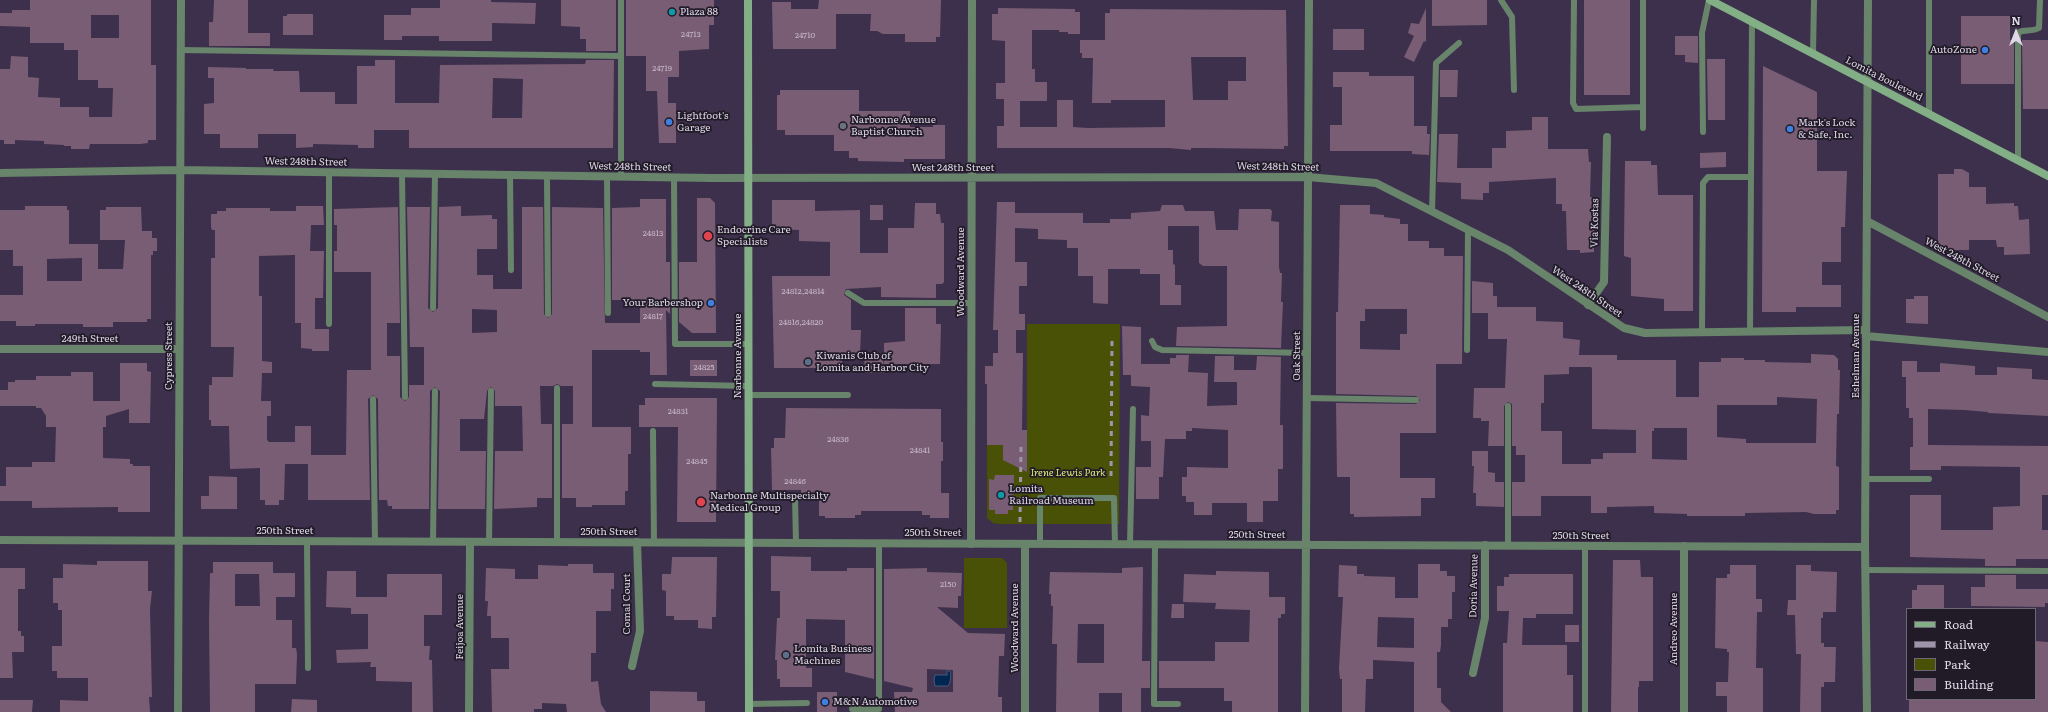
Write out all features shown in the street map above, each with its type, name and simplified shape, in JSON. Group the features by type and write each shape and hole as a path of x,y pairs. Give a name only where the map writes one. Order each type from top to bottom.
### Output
{"main road":[{"name":"Narbonne Avenue","path":"748,0 747,178 749,708"},
{"name":"Lomita Boulevard","path":"1710,0 2048,176"}],"street":[{"name":"Cypress Street","path":"178,712 181,0"},
{"name":"Woodward Avenue","path":"971,544 972,0"},
{"name":"Oak Street","path":"1306,712 1309,0"},
{"name":"Eshelman Avenue","path":"1866,712 1865,479 1868,0"},
{"name":"Via Kostas","path":"1588,305 1604,282 1607,137"},
{"name":"West 248th Street","path":"0,173 180,170 674,178 1308,177 1376,183 1508,250 1624,328 1645,333 1866,333 2048,352"},
{"name":"West 248th Street","path":"1867,221 2048,316"},
{"name":"249th Street","path":"0,348 179,350"},
{"name":"250th Street","path":"0,540 1865,547"},
{"name":"Feijoa Avenue","path":"469,712 470,542"},
{"name":"Comal Court","path":"632,666 640,630 637,542"},
{"name":"Woodward Avenue","path":"1025,544 1025,712"},
{"name":"Doria Avenue","path":"1473,673 1485,618 1485,546"},
{"name":"Andreo Avenue","path":"1684,546 1684,712"}],"lane":[{"path":"621,0 621,177"},
{"path":"1501,0 1512,17 1514,90"},
{"path":"1574,0 1572,103 1576,109 1643,107"},
{"path":"1643,0 1643,128"},
{"path":"1703,132 1702,33 1710,0"},
{"path":"1813,53 1814,0"},
{"path":"1929,0 1930,114"},
{"path":"2018,160 2018,35 2022,30 2035,30 2039,28 2040,0"},
{"path":"1750,332 1752,21"},
{"path":"1432,212 1436,63 1459,43"},
{"path":"180,50 620,56"},
{"path":"329,172 329,324"},
{"path":"402,174 405,396"},
{"path":"433,308 435,174"},
{"path":"510,175 511,270"},
{"path":"547,176 548,314"},
{"path":"607,177 608,313"},
{"path":"1702,332 1703,183 1708,177 1751,177"},
{"path":"674,178 675,344 748,344"},
{"path":"1467,350 1468,230"},
{"path":"848,292 864,303 971,304"},
{"path":"1152,341 1155,347 1162,350 1307,353"},
{"path":"655,384 748,386"},
{"path":"557,388 557,542"},
{"path":"433,542 435,390"},
{"path":"489,542 491,391"},
{"path":"748,395 848,395"},
{"path":"1307,398 1416,400"},
{"path":"373,399 375,542"},
{"path":"1508,406 1508,546"},
{"path":"1130,544 1133,409"},
{"path":"653,431 654,542"},
{"path":"1865,479 1929,479"},
{"path":"795,497 796,543"},
{"path":"1040,544 1040,498 1114,498 1115,544"},
{"path":"307,541 308,668"},
{"path":"852,709 879,709 879,543"},
{"path":"1155,544 1154,704 1178,704"},
{"path":"1585,546 1585,712"},
{"path":"1865,570 2048,571"},
{"path":"749,708 807,703"}],"green space":[{"name":"Irene Lewis Park","path":"1027,324 1120,324 1119,524 998,524 993,523 987,518 987,445 1027,445"},
{"path":"964,558 1002,558 1007,563 1007,628 964,628"}],"water":[{"path":"947,671 950,671 951,674 948,686 935,686 935,675 947,675"}],"building":[{"path":"30,0 151,0 151,65 156,65 156,140 148,140 148,143 140,144 90,144 89,149 71,149 71,146 44,144 44,141 15,140 15,144 4,144 4,140 0,140 0,69 10,69 11,56 28,57 28,77 39,78 38,97 60,98 60,107 89,107 89,117 112,117 113,88 98,88 98,80 78,80 78,50 64,50 64,43 30,43 30,27 0,26 0,13 12,13 12,10 30,10","holes":["91,15 119,15 119,38 91,38"]},
{"path":"214,0 248,0 248,33 270,33 270,46 209,46 209,22 213,22"},
{"path":"440,0 491,0 491,2 536,3 535,24 492,23 492,41 439,41 439,36 402,36 402,40 384,40 384,15 411,15 411,8 440,8"},
{"path":"561,0 616,0 616,51 586,51 586,39 580,39 580,27 561,26"},
{"path":"626,0 714,0 714,25 709,25 709,49 679,51 679,77 668,77 668,103 676,103 676,143 659,143 657,91 646,91 646,56 626,56"},
{"path":"819,0 941,0 940,37 936,37 936,42 905,42 905,34 883,34 877,31 870,31 871,14 836,14 836,49 773,49 772,2 791,2 791,9 818,9"},
{"path":"1432,0 1487,0 1487,25 1432,26"},
{"path":"1584,0 1630,0 1630,95 1584,95"},
{"path":"998,8 1075,9 1075,12 1080,12 1080,34 1068,34 1068,32 1059,32 1059,30 1032,30 1032,69 1035,69 1035,82 1047,82 1047,101 1020,101 1020,127 1057,127 1057,100 1073,100 1073,127 1165,127 1165,100 1111,100 1111,103 1092,103 1093,58 1082,58 1082,53 1080,53 1080,40 1105,40 1105,13 1110,13 1110,9 1286,10 1288,146 1284,146 1284,149 1191,148 1191,150 1169,148 997,148 997,126 1004,126 1004,99 996,99 996,83 1005,83 1005,41 992,40 992,14 998,14","holes":["1191,57 1246,57 1246,81 1228,81 1228,100 1193,100"]},
{"path":"1426,8 1426,42 1424,41 1414,62 1404,57 1414,36 1408,33 1411,23 1419,24"},
{"path":"287,14 313,14 313,35 283,35 283,16 287,16"},
{"name":"AutoZone","path":"1961,16 2010,16 2010,40 2014,40 2014,84 1961,84"},
{"path":"1333,29 1364,29 1364,50 1333,50"},
{"path":"1675,36 1698,36 1698,63 1685,62 1685,55 1675,55"},
{"path":"2022,40 2048,40 2048,109 2023,109"},
{"path":"1707,59 1725,59 1725,120 1708,120"},
{"path":"375,60 395,60 395,103 439,103 440,65 585,64 586,60 614,60 613,148 409,148 409,130 374,130 374,148 358,148 358,145 313,144 313,147 296,148 296,134 258,134 258,148 220,148 220,134 204,134 204,104 214,103 214,78 208,78 208,67 299,71 300,92 335,92 335,104 357,104 357,66 375,66","holes":["493,78 523,79 522,118 492,118"]},
{"path":"1763,66 1817,92 1817,171 1847,171 1845,227 1841,227 1841,262 1822,262 1822,285 1841,285 1841,307 1796,307 1796,312 1762,312"},
{"path":"1440,70 1458,70 1457,97 1440,97"},
{"path":"1333,72 1369,72 1369,76 1414,76 1414,126 1427,126 1427,134 1430,134 1429,155 1412,154 1412,151 1330,151 1330,125 1342,125 1342,87 1333,87"},
{"name":"Narbonne Avenue Baptist Church","path":"780,90 859,90 859,111 910,111 910,127 933,127 933,125 945,125 945,159 904,159 904,162 858,161 858,158 849,158 849,151 834,151 834,135 785,135 785,130 777,130 777,95 780,95"},
{"path":"1532,117 1548,117 1548,149 1588,149 1589,162 1591,162 1590,197 1592,197 1592,224 1594,224 1594,252 1580,253 1580,250 1567,250 1566,211 1562,211 1562,204 1556,204 1556,178 1489,182 1489,193 1483,193 1483,200 1461,199 1461,183 1437,182 1439,134 1458,134 1457,168 1492,168 1492,148 1506,148 1506,131 1532,130"},
{"path":"1726,152 1726,167 1700,168 1700,153"},
{"path":"1625,161 1651,161 1651,165 1657,165 1658,195 1693,195 1693,311 1664,311 1664,299 1631,296 1631,258 1624,256"},
{"path":"1954,169 1962,169 1969,173 1969,187 1986,187 1986,204 2014,203 2014,206 2018,206 2019,220 2029,219 2030,254 2004,255 2004,247 1997,247 1996,240 1969,240 1969,250 1938,250 1938,174 1954,174"},
{"path":"697,198 710,198 715,203 716,333 692,333 679,322 679,262 697,262"},
{"path":"640,199 666,199 666,262 670,262 670,314 666,310 667,375 650,375 650,352 640,352 640,350 592,350 592,427 631,427 631,454 628,454 628,491 625,491 625,505 592,505 592,507 576,507 576,498 562,498 562,424 573,424 573,386 561,386 557,384 553,386 540,386 541,424 552,424 552,498 537,498 537,507 494,509 495,451 523,451 522,406 495,406 495,391 491,387 487,391 484,419 460,419 460,451 486,451 485,509 438,509 440,391 435,387 430,391 429,509 392,509 392,506 388,506 387,500 379,500 378,399 373,395 368,399 370,500 308,500 308,464 285,464 284,500 279,500 279,505 265,505 265,500 260,500 260,468 230,469 229,426 211,426 211,420 209,420 209,385 212,385 212,377 233,377 234,347 211,347 211,258 215,258 215,230 212,230 211,227 211,214 217,214 217,211 226,211 226,208 270,208 270,211 296,211 296,206 323,206 324,225 311,225 310,251 324,251 323,298 315,298 315,329 329,329 329,351 312,351 312,349 301,348 301,323 295,323 295,255 259,256 259,296 262,296 262,361 272,362 272,373 262,373 261,401 271,401 271,416 267,416 267,440 269,442 295,442 295,426 311,426 311,455 346,455 347,370 371,370 371,272 334,272 334,251 337,251 337,225 334,225 334,209 398,207 400,323 387,323 387,356 400,356 400,397 405,401 409,397 409,385 424,385 424,347 410,347 407,207 430,207 428,308 433,312 438,308 439,207 461,206 461,216 492,215 492,219 497,219 497,249 477,249 477,275 493,275 493,289 522,289 522,207 543,207 544,314 548,318 552,314 552,207 603,208 605,323 640,323 640,300 612,300 612,208 640,207","holes":["472,309 497,310 497,332 472,333"]},
{"path":"772,200 815,200 815,211 860,210 860,253 888,253 888,228 914,228 915,203 936,203 936,214 940,214 941,223 944,223 944,282 942,284 936,284 936,298 881,297 881,287 846,289 844,295 851,300 851,330 861,330 860,355 842,355 842,368 774,368 772,276 830,276 830,242 799,241 799,230 772,229"},
{"path":"997,202 1015,202 1015,213 1083,213 1083,223 1110,223 1110,219 1131,219 1131,213 1160,211 1162,205 1183,205 1185,211 1214,211 1216,230 1238,230 1239,209 1270,209 1272,211 1271,221 1279,222 1279,267 1280,273 1282,273 1281,302 1283,302 1281,348 1176,346 1177,327 1227,326 1227,266 1203,266 1199,263 1199,226 1168,226 1168,250 1173,250 1175,285 1181,285 1181,305 1160,305 1160,274 1140,274 1140,269 1108,269 1108,304 1093,303 1093,276 1078,276 1078,248 1067,248 1067,240 1038,239 1038,229 1015,228 1015,262 1027,262 1027,286 1019,286 1019,314 1025,314 1025,330 1016,330 1016,353 1023,353 1022,430 1027,430 1027,472 1003,460 1003,445 987,445 987,384 985,384 985,366 993,366 993,353 998,353 998,330 993,330"},
{"path":"870,205 883,205 883,220 870,220"},
{"path":"1340,205 1370,205 1370,214 1384,215 1384,217 1400,219 1400,224 1408,224 1408,241 1429,241 1429,248 1444,248 1444,256 1463,256 1462,364 1436,364 1436,433 1400,433 1400,478 1435,478 1435,498 1421,498 1421,516 1354,517 1354,514 1350,514 1350,477 1337,477 1336,403 1416,404 1420,400 1416,396 1336,394 1336,312 1338,312","holes":["1365,309 1407,309 1407,334 1400,334 1400,350 1360,349 1360,321 1365,321"]},
{"path":"25,206 67,206 67,210 69,210 69,244 98,244 98,269 123,269 125,240 100,240 100,210 106,210 106,207 141,207 142,231 152,231 152,238 157,238 157,251 153,251 153,255 151,255 151,319 147,319 147,322 113,322 113,327 83,327 83,324 35,324 35,326 16,326 16,321 0,321 0,295 23,295 23,266 13,266 13,250 0,250 0,210 25,210","holes":["82,258 82,281 47,281 47,259"]},
{"path":"1472,281 1493,283 1493,296 1497,296 1497,307 1536,307 1536,321 1563,322 1563,338 1580,340 1579,355 1617,355 1617,360 1676,360 1676,397 1699,397 1699,362 1721,362 1721,358 1744,358 1744,360 1765,360 1765,362 1811,363 1811,354 1834,355 1838,359 1838,370 1840,370 1836,466 1839,467 1839,510 1836,510 1836,514 1814,514 1806,512 1745,513 1745,516 1687,516 1687,514 1654,513 1654,506 1607,507 1607,513 1591,513 1591,496 1541,496 1541,516 1512,516 1512,482 1525,482 1525,455 1516,455 1516,446 1512,446 1512,404 1508,402 1504,406 1504,446 1488,446 1489,421 1481,421 1481,418 1473,418 1474,388 1505,388 1507,339 1488,339 1488,313 1472,313","holes":["1569,367 1591,367 1592,369 1592,429 1636,430 1636,453 1603,453 1603,459 1591,459 1591,464 1562,464 1562,431 1541,431 1541,403 1544,403 1544,375 1569,374","1777,397 1817,399 1816,443 1746,443 1746,439 1717,437 1717,405 1777,405","1654,428 1687,428 1687,460 1652,459 1652,431 1654,431"]},
{"path":"1914,296 1928,296 1928,324 1906,323 1906,299 1914,299"},
{"path":"905,308 936,308 936,324 941,324 940,364 884,364 884,343 905,341"},
{"path":"1122,326 1141,327 1141,364 1170,364 1170,358 1176,358 1176,355 1189,355 1188,372 1208,373 1207,406 1237,405 1237,382 1214,382 1215,356 1234,356 1234,370 1256,370 1257,356 1281,357 1280,425 1283,425 1283,469 1278,469 1278,501 1263,501 1263,522 1247,522 1247,503 1212,503 1212,515 1194,515 1194,502 1186,502 1186,496 1182,496 1182,477 1187,477 1187,467 1228,468 1228,430 1192,428 1192,431 1186,431 1186,439 1165,439 1163,477 1159,477 1159,499 1136,499 1136,467 1151,467 1151,441 1141,441 1141,415 1149,416 1150,387 1131,386 1131,375 1123,375"},
{"path":"864,355 883,355 884,373 865,373"},
{"path":"690,360 717,360 717,376 690,376"},
{"path":"1902,361 1917,361 1917,372 1940,372 1940,363 1975,366 1975,375 1997,375 1997,367 2032,369 2032,379 2048,380 2048,416 1928,409 1928,445 2048,446 2048,495 2042,495 2042,530 2048,530 2048,559 2016,559 2016,566 1985,566 1985,559 1910,557 1910,495 1941,495 1941,530 1993,530 1993,507 2020,506 2020,467 1941,466 1941,470 1910,470 1910,447 1913,447 1913,418 1909,418 1909,408 1906,408 1906,377 1902,377"},
{"path":"120,363 147,363 147,371 151,372 150,423 129,423 129,409 106,416 106,427 103,427 103,458 130,459 130,464 133,464 133,466 150,466 150,512 118,512 118,507 32,508 32,501 0,501 0,486 6,486 6,467 32,467 32,462 55,462 56,427 46,427 46,416 41,408 36,408 36,406 0,406 0,390 8,390 8,382 15,382 15,380 36,380 36,376 71,376 71,372 93,372 93,401 120,401"},
{"path":"645,398 717,398 716,522 677,522 678,427 639,427 639,405 645,405"},
{"path":"786,408 941,409 941,442 943,442 943,461 941,461 941,493 949,493 949,518 930,518 930,515 922,515 922,511 861,511 861,515 855,515 855,518 825,518 825,516 819,516 819,500 810,500 810,493 801,493 801,490 772,490 771,448 774,448 774,438 785,438"},
{"path":"1472,451 1488,451 1488,472 1495,473 1495,482 1504,482 1504,507 1476,506 1476,493 1473,493 1474,466 1472,466"},
{"name":"Lomita Railroad Museum","path":"995,475 1014,475 1013,510 1008,510 1008,514 995,514 995,510 989,510 989,479 994,480"},
{"path":"209,476 237,477 237,509 201,509 201,496 209,496"},
{"path":"771,556 811,557 811,571 847,571 847,568 874,568 874,679 845,672 845,620 806,619 806,668 812,668 812,687 780,687 780,679 777,679 777,660 775,660 777,618 780,618 780,591 771,591"},
{"path":"672,557 717,557 716,617 712,617 712,629 698,628 698,620 674,620 674,616 666,616 666,591 662,590 662,574 671,574"},
{"path":"1613,560 1640,560 1641,577 1653,577 1653,681 1639,681 1638,712 1611,712"},
{"path":"97,561 148,561 148,591 152,591 150,609 152,697 149,697 150,712 60,712 60,700 88,701 88,678 57,678 57,671 52,671 52,646 62,646 62,610 58,610 58,603 53,603 53,578 63,578 63,564 97,565"},
{"path":"213,562 273,562 273,573 295,573 295,597 276,597 276,620 292,620 292,648 296,648 297,654 296,684 255,684 255,712 210,712 210,573 213,573","holes":["235,574 259,574 260,606 235,606"]},
{"path":"568,564 593,564 593,573 614,573 614,589 611,589 611,611 596,611 596,653 591,653 591,682 598,681 601,704 606,712 567,712 566,704 542,703 542,709 534,709 534,712 492,712 491,669 509,669 509,638 491,638 491,616 487,616 488,601 485,601 486,568 515,569 515,579 538,579 538,565 568,566"},
{"path":"1418,564 1440,564 1440,571 1447,571 1447,576 1455,576 1455,592 1452,592 1452,619 1448,619 1448,627 1441,627 1440,652 1437,652 1437,688 1441,688 1441,702 1451,712 1414,712 1414,662 1373,660 1373,679 1366,679 1365,712 1342,712 1342,679 1340,679 1339,669 1343,597 1338,597 1339,565 1357,566 1357,574 1364,574 1364,576 1395,577 1395,598 1418,598","holes":["1378,617 1414,618 1414,648 1377,647"]},
{"path":"1730,565 1756,565 1756,599 1762,599 1762,612 1757,612 1756,668 1763,668 1763,712 1727,712 1727,696 1716,696 1716,682 1728,682 1729,652 1727,652 1727,649 1715,648 1716,578 1727,578 1727,574 1730,574"},
{"path":"1796,565 1811,565 1811,571 1837,572 1836,612 1823,612 1823,618 1821,618 1821,643 1824,643 1824,647 1836,647 1835,682 1824,682 1824,687 1821,687 1821,712 1800,712 1801,654 1796,654 1795,615 1787,615 1788,600 1796,600"},
{"path":"1143,567 1142,661 1150,661 1150,688 1141,688 1141,712 1122,712 1122,693 1099,693 1099,712 1056,712 1057,644 1052,644 1053,606 1051,606 1051,594 1049,594 1050,572 1122,573 1122,568","holes":["1078,624 1104,624 1104,663 1077,663"]},
{"path":"0,568 25,568 25,589 18,589 18,631 21,631 21,636 24,636 24,652 12,652 13,678 0,678"},
{"path":"927,568 927,572 962,573 961,596 958,596 958,608 937,607 968,633 1005,634 1004,656 999,656 998,697 1002,697 1002,712 895,712 894,692 912,692 913,688 884,681 884,569","holes":["927,669 953,670 953,692 927,692"]},
{"path":"327,571 356,571 356,597 387,597 387,574 442,574 442,615 424,615 424,646 430,646 429,660 432,660 433,712 412,712 412,682 376,681 376,667 370,667 371,662 337,663 336,650 368,649 368,614 351,614 351,608 326,607"},
{"path":"1216,571 1269,572 1269,597 1285,597 1285,614 1281,614 1281,618 1278,618 1278,712 1232,712 1232,701 1224,701 1224,688 1159,688 1159,661 1215,661 1215,642 1249,642 1250,610 1215,609 1216,603 1183,602 1184,574 1216,575"},
{"path":"1509,574 1573,574 1573,614 1536,614 1536,618 1523,618 1522,645 1567,645 1567,675 1573,675 1573,712 1503,712 1503,643 1507,643 1509,611 1497,611 1497,586 1504,586 1504,577 1509,577"},
{"path":"1985,575 2016,575 2016,589 2048,589 2048,603 2045,603 2045,607 1971,606 1971,587 1985,587"},
{"path":"1917,585 1944,585 1944,608 1912,608 1912,590 1917,590"},
{"path":"1172,604 1184,604 1184,618 1171,618"},
{"path":"1565,625 1579,625 1579,642 1565,642"},
{"path":"2036,641 2048,642 2048,712 1909,712 1909,700 2036,700"},
{"path":"650,691 697,692 697,701 705,701 705,712 650,712"},
{"path":"817,692 837,692 837,712 817,712"},
{"path":"292,699 317,700 317,712 291,712"},
{"path":"0,700 33,700 32,712 0,712"}],"railway":[{"path":"1111,476 1112,339"},
{"path":"1020,522 1021,447"}],"place":[{"name":"Plaza 88","path":"672,12"},
{"name":"AutoZone","path":"1985,50"},
{"name":"Lightfoot's Garage","path":"669,122"},
{"name":"Narbonne Avenue Baptist Church","path":"843,126"},
{"name":"Mark's Lock & Safe, Inc.","path":"1790,129"},
{"name":"Endocrine Care Specialists","path":"708,236"},
{"name":"Your Barbershop","path":"711,303"},
{"name":"Kiwanis Club of Lomita and Harbor City","path":"808,362"},
{"name":"Lomita Railroad Museum","path":"1001,495"},
{"name":"Narbonne Multispecialty Medical Group","path":"701,502"},
{"name":"Lomita Business Machines","path":"786,655"},
{"name":"M&N Automotive","path":"825,702"}]}
